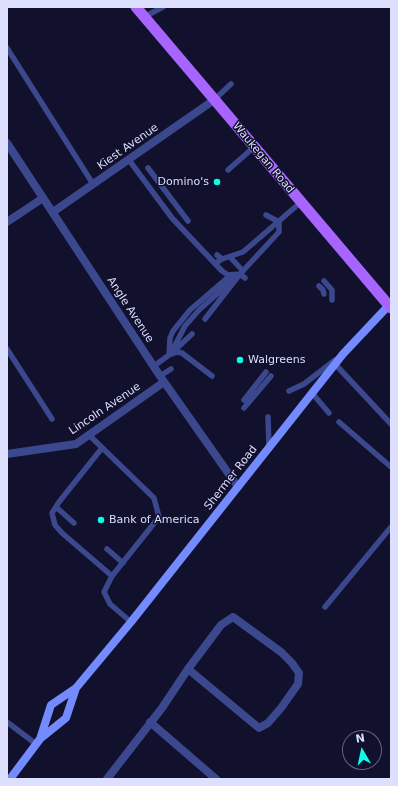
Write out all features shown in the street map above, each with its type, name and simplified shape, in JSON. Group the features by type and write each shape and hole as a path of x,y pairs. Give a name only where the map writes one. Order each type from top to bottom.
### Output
{"main road":[{"name":"Waukegan Road","path":"136,7 390,305"},
{"name":"Shermer Road","path":"38,742 51,705 76,688 132,622 343,354 390,305"},
{"name":"Shermer Road","path":"10,779 38,742 66,718 76,688"}],"street":[{"name":"Kiest Avenue","path":"53,212 214,100"},
{"name":"Angle Avenue","path":"7,143 162,379 238,487"},
{"path":"7,222 43,198"},
{"name":"Lincoln Avenue","path":"7,454 76,444 162,379"},
{"path":"107,779 150,722 188,669 221,625 233,617 281,652 300,673 298,684 281,708 268,723 259,728 188,669"},
{"path":"150,722 216,779"}],"lane":[{"path":"144,17 162,7"},
{"path":"7,48 94,184"},
{"path":"214,100 231,84"},
{"path":"228,170 254,147"},
{"path":"129,160 172,218 216,264 222,271 228,283"},
{"path":"148,168 188,221"},
{"path":"216,264 219,257 230,257 243,252 301,202"},
{"path":"266,215 279,222"},
{"path":"169,355 170,338 178,323 190,310 243,274 279,232 279,222"},
{"path":"230,257 243,274"},
{"path":"222,271 228,275 243,274"},
{"path":"205,319 228,283 243,274"},
{"path":"324,281 332,290 332,300"},
{"path":"318,286 324,290 324,294"},
{"path":"154,366 169,355 192,334"},
{"path":"7,349 52,419"},
{"path":"169,355 177,352 182,353 212,376"},
{"path":"290,390 304,384 343,354"},
{"path":"335,364 391,424"},
{"path":"162,379 171,369"},
{"path":"244,400 268,374 244,408"},
{"path":"312,393 329,413"},
{"path":"268,417 269,448"},
{"path":"339,422 391,467"},
{"path":"89,435 154,498 159,517 112,576 104,592 110,604 132,622"},
{"path":"102,448 52,513 55,525 62,533 112,576"},
{"path":"56,507 74,523"},
{"path":"325,608 391,527"},
{"path":"107,549 123,563"},
{"path":"7,722 38,742"}],"place":[{"name":"Domino's","path":"217,182"},
{"name":"Walgreens","path":"240,360"},
{"name":"Bank of America","path":"101,520"}]}
